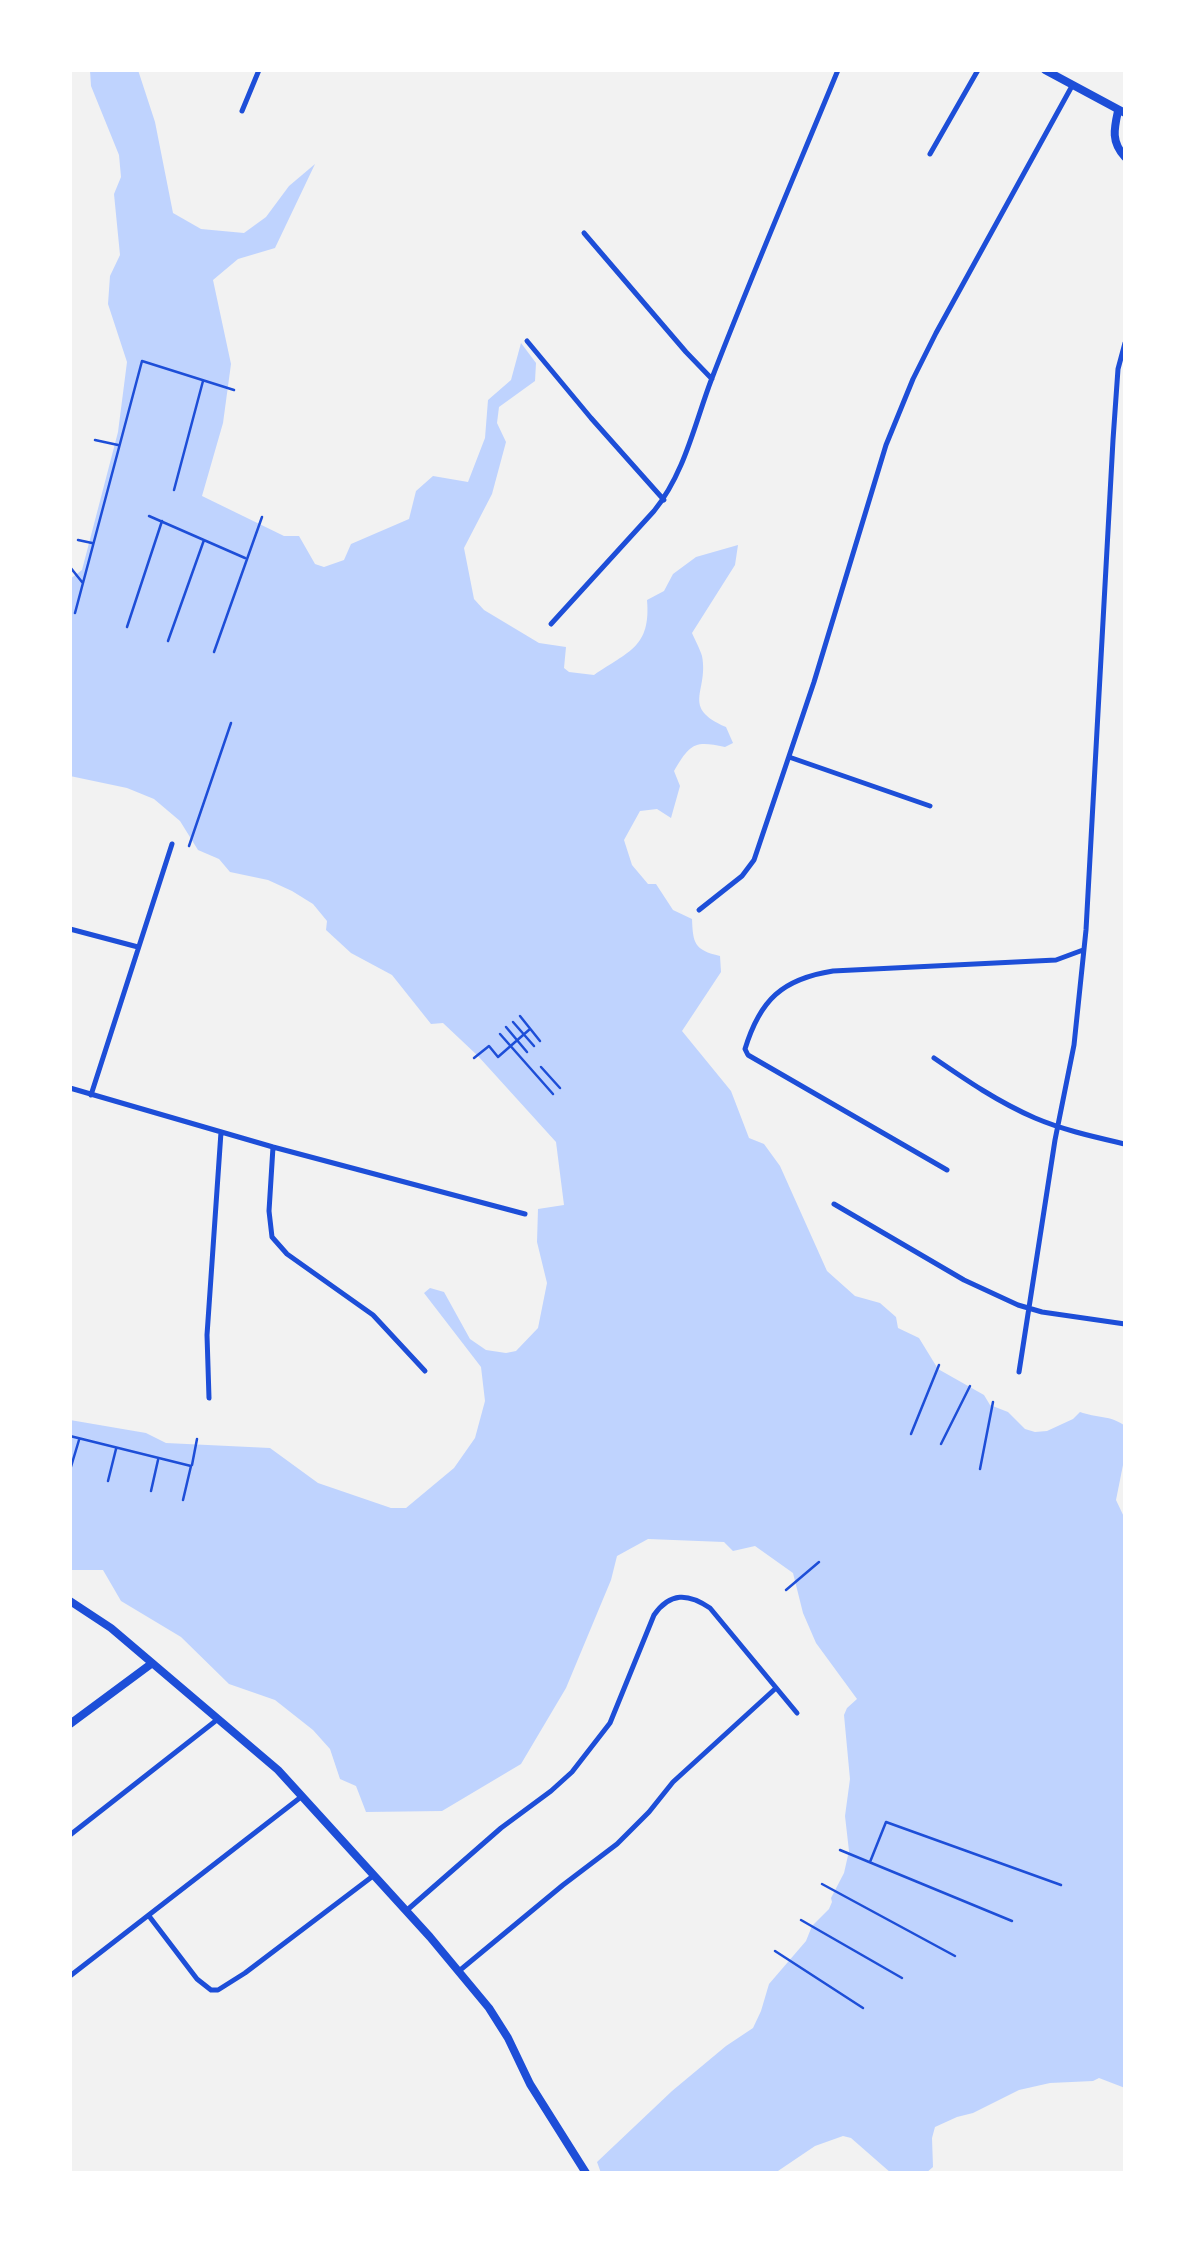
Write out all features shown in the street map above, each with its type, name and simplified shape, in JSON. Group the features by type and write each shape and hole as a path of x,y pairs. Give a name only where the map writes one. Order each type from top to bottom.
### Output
{"main road":[{"path":"1045,70 1122,112 1114,133 1115,144 1125,157"},
{"path":"70,1601 111,1628 278,1770 406,1911 495,2016 530,2084 584,2170"},
{"path":"70,1724 152,1664"}],"street":[{"path":"242,112 259,70"},
{"path":"551,624 664,500 838,70"},
{"path":"930,154 978,70"},
{"path":"699,910 742,876 754,860 899,411 936,333 1072,86"},
{"path":"584,233 712,378"},
{"path":"527,341 664,500"},
{"path":"1019,1372 1074,1045 1084,950 1113,440 1118,369 1125,342"},
{"path":"789,757 930,806"},
{"path":"91,1096 172,844"},
{"path":"70,928 138,947"},
{"path":"947,1170 748,1055 751,1030 787,984 808,975 833,970 1056,960 1084,950"},
{"path":"934,1058 1007,1104 1058,1126 1125,1144"},
{"path":"70,1088 525,1214"},
{"path":"209,1398 208,1335 221,1132"},
{"path":"273,1147 269,1211 272,1238 288,1254 373,1315 425,1371"},
{"path":"834,1204 964,1280 1030,1308 1125,1324"},
{"path":"406,1911 500,1828 552,1792 572,1772 610,1722 654,1615 666,1600 686,1597 710,1608 797,1713"},
{"path":"459,1971 617,1844 673,1782 776,1688"},
{"path":"70,1836 218,1719"},
{"path":"70,1976 302,1796"},
{"path":"149,1916 197,1980 211,1990 218,1990 373,1876"}],"path":[{"path":"76,613 142,361 234,390"},
{"path":"174,490 203,380"},
{"path":"95,440 120,445"},
{"path":"149,516 247,559"},
{"path":"214,652 262,517"},
{"path":"127,627 162,521"},
{"path":"78,540 94,543"},
{"path":"168,641 204,540"},
{"path":"70,568 83,582"},
{"path":"70,582 83,582"},
{"path":"189,846 231,722"},
{"path":"520,1016 540,1041"},
{"path":"513,1022 534,1046"},
{"path":"506,1028 527,1052"},
{"path":"474,1058 489,1046 498,1057 530,1028"},
{"path":"500,1034 553,1094"},
{"path":"541,1067 560,1088"},
{"path":"544,1084 550,1078"},
{"path":"912,1434 938,1365"},
{"path":"941,1444 970,1386"},
{"path":"980,1469 992,1402"},
{"path":"70,1436 192,1466"},
{"path":"70,1470 79,1438"},
{"path":"184,1500 197,1439"},
{"path":"108,1481 116,1448"},
{"path":"151,1491 159,1458"},
{"path":"786,1590 820,1562"},
{"path":"870,1862 886,1822 1061,1885"},
{"path":"840,1850 1012,1921"},
{"path":"822,1884 955,1956"},
{"path":"801,1920 902,1978"},
{"path":"775,1951 863,2008"}],"water":[{"path":"90,70 138,70 155,122 173,213 201,229 244,233 266,217 289,186 315,164 275,248 238,259 213,280 231,364 223,423 202,496 284,536 299,536 315,564 324,567 344,560 351,544 409,519 416,491 433,476 468,482 485,438 488,400 511,380 521,343 536,363 535,381 499,407 497,423 506,442 492,494 464,548 474,599 484,610 539,643 566,647 564,668 569,672 594,675 635,646 645,628 647,600 664,591 673,574 696,557 738,545 735,565 692,633 702,656 700,705 712,720 726,727 733,743 725,747 699,744 689,750 674,771 680,786 671,818 657,809 640,811 624,840 632,865 648,884 656,884 673,910 692,919 697,944 720,956 721,972 682,1031 731,1091 749,1138 764,1144 780,1166 827,1271 855,1296 880,1303 896,1317 898,1328 919,1338 938,1369 984,1395 990,1405 1008,1412 1025,1429 1047,1431 1080,1412 1125,1426 1125,1455 1116,1500 1125,1519 1125,2088 1099,2078 1019,2090 935,2127 933,2167 926,2173 891,2173 851,2138 843,2136 815,2146 775,2173 601,2173 597,2162 672,2091 753,2028 769,1984 829,1909 844,1873 849,1851 845,1816 850,1779 844,1715 857,1699 816,1643 793,1573 755,1546 733,1551 724,1542 648,1539 617,1556 611,1580 566,1688 521,1764 442,1811 366,1812 356,1786 340,1779 330,1749 313,1730 275,1700 229,1684 181,1637 121,1601 103,1570 70,1570 70,1420 146,1433 166,1443 270,1448 318,1483 391,1508 406,1508 454,1468 475,1438 485,1401 481,1367 424,1293 430,1288 444,1292 470,1339 486,1350 516,1351 538,1328 547,1283 537,1242 538,1209 564,1205 556,1142 478,1056 443,1023 431,1024 392,975 351,953 326,930 327,921 313,904 268,880 230,872 219,859 198,850 180,821 154,799 127,788 70,776 70,579 82,570 118,432 127,362 108,304 110,276 120,255 114,194 121,177 119,155 91,86"}]}
